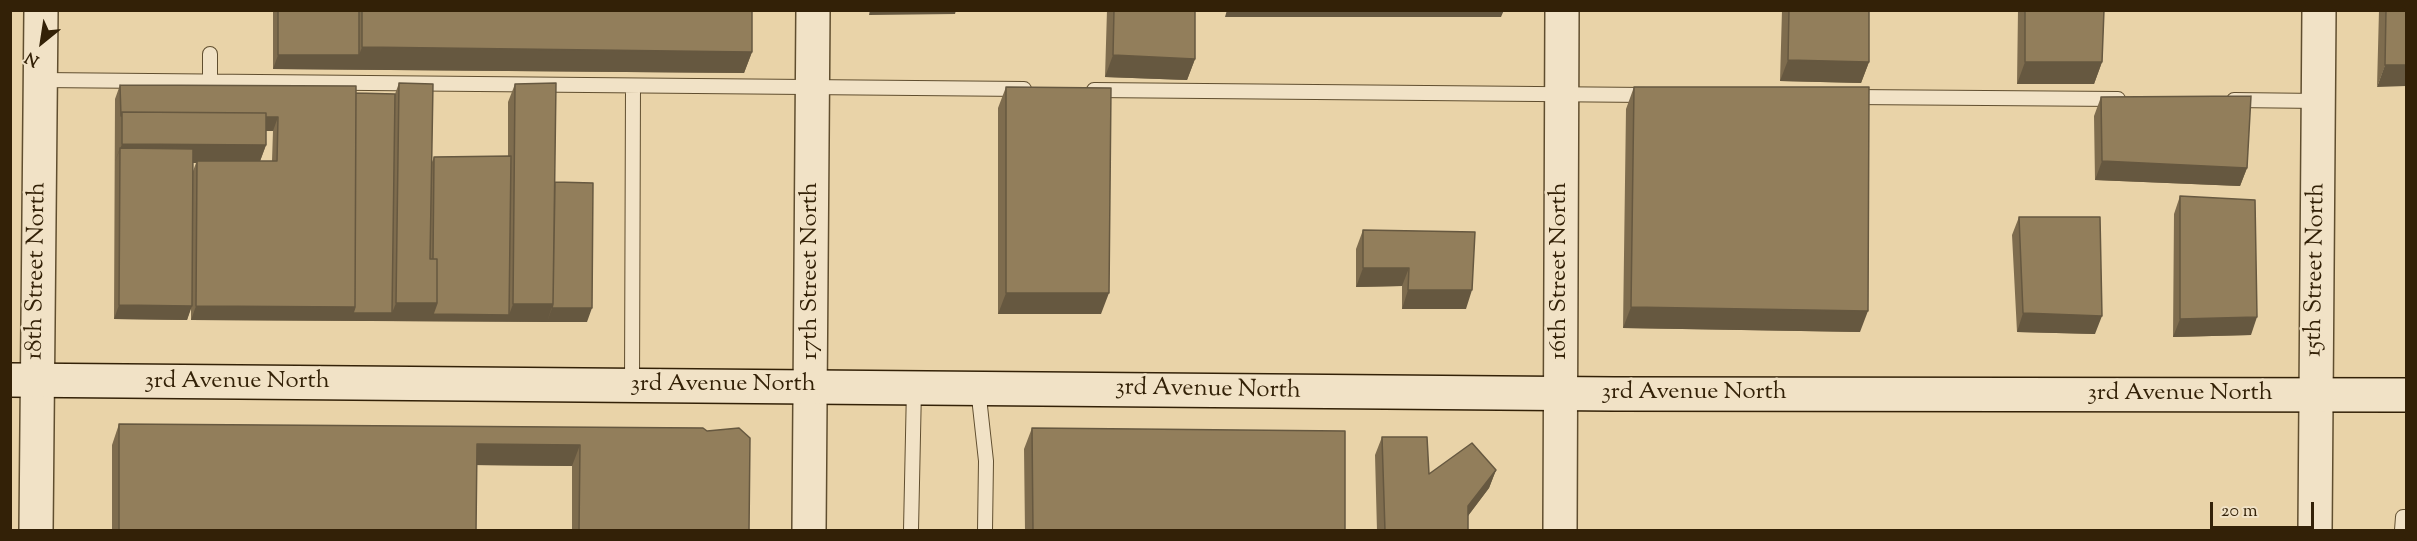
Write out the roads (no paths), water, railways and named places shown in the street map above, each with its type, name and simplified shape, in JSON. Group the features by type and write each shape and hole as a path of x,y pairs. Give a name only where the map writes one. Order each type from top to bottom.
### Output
{"main road":[{"name":"18th Street North","path":"36,531 24,380 40,80 41,10"},
{"name":"17th Street North","path":"809,531 812,387 813,10"},
{"name":"16th Street North","path":"1560,531 1562,10"},
{"name":"15th Street North","path":"2314,531 2319,10"},
{"name":"3rd Avenue North","path":"24,380 1560,394 2406,395"}],"lane":[{"path":"210,54 210,82"},
{"path":"40,80 1041,89"},
{"path":"632,386 633,86"},
{"path":"1077,90 1664,95"},
{"path":"1843,97 2130,99"},
{"path":"2225,100 2319,101"},
{"path":"910,531 914,388"},
{"path":"978,388 986,461 985,531"},
{"path":"2402,531 2403,517 2406,517"}]}
